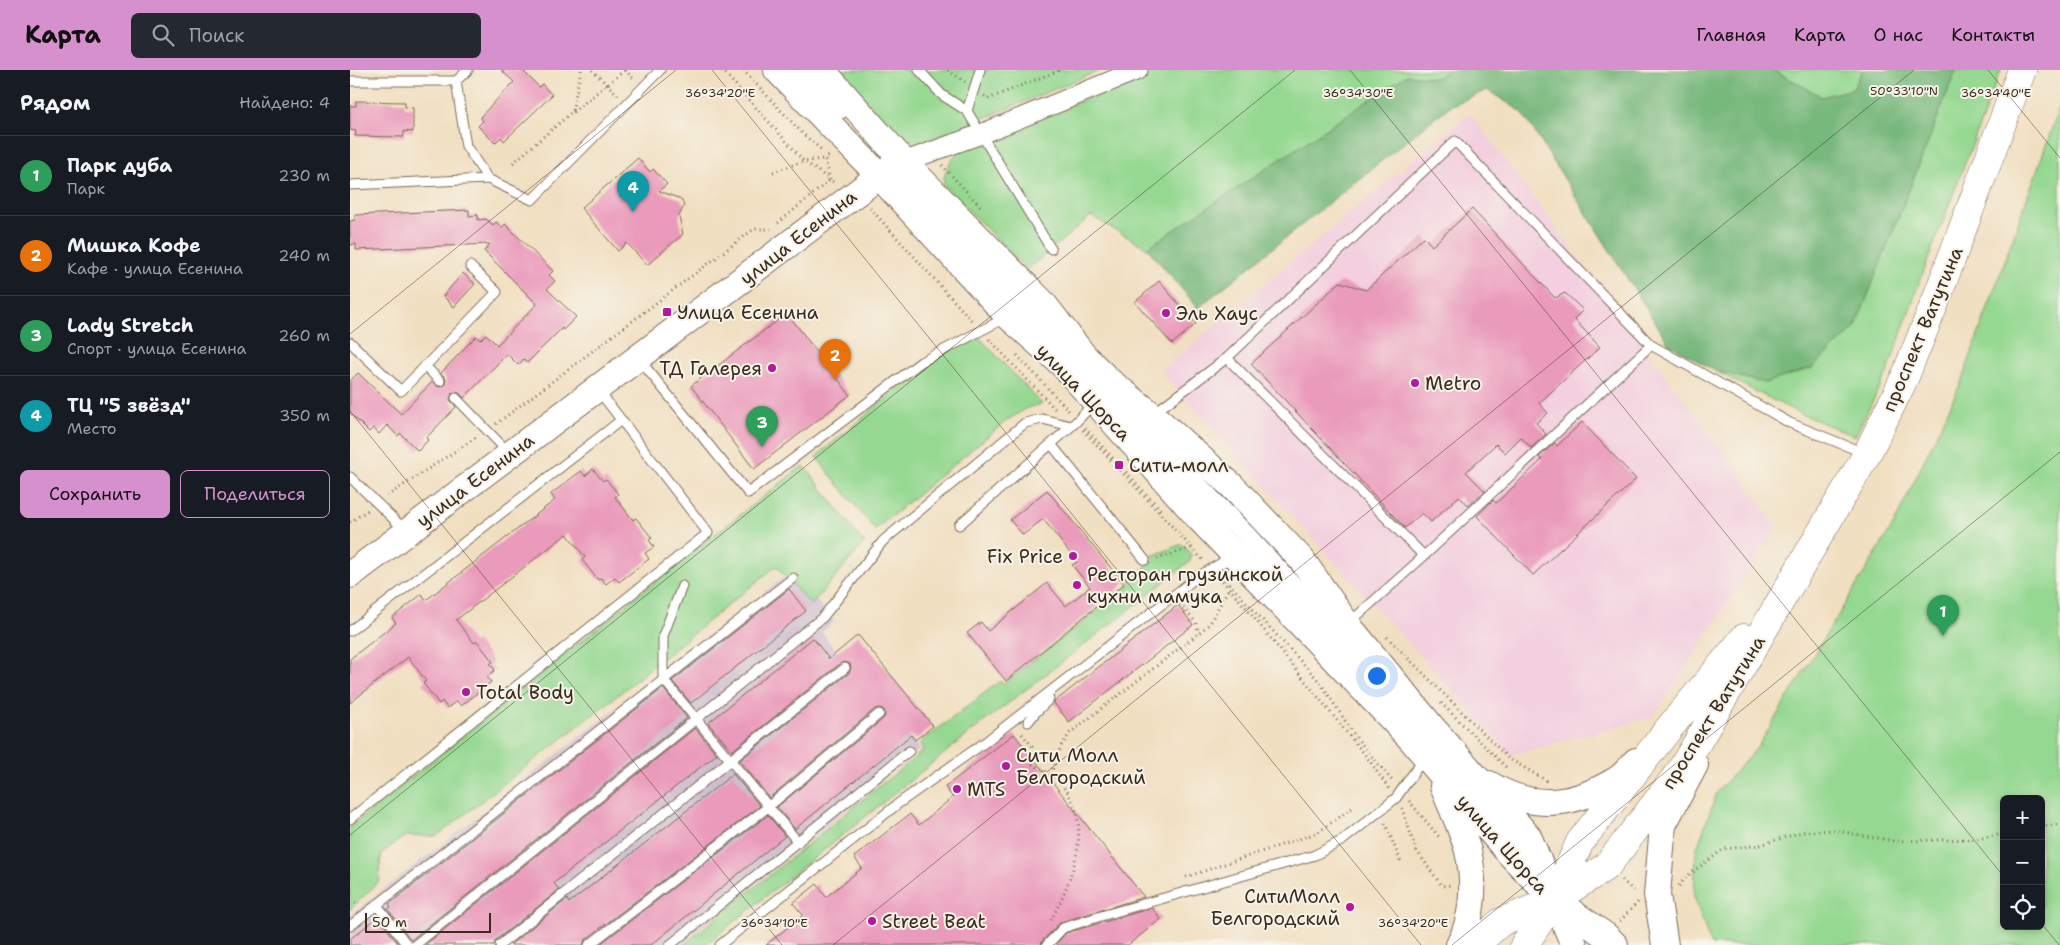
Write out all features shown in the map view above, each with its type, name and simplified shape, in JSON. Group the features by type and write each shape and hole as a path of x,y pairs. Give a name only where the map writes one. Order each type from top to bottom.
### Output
{"main road":[{"name":"улица Щорса","path":"777,70 1043,303 1084,356 1108,380 1152,415 1232,486 1302,560 1432,749 1509,854 1554,900"},
{"name":"улица Щорса","path":"822,70 999,321 1063,365 1095,401 1220,565 1432,749"},
{"name":"проспект Ватутина","path":"1476,945 1501,922 1554,900 1607,866 1681,770 1867,454 1904,379 1936,300 2022,70"},
{"name":"улица Есенина","path":"350,575 856,192 891,168"},
{"name":"проспект Ватутина","path":"1524,945 1554,900 1580,842 1670,727 1796,576"},
{"path":"1665,945 1657,895 1663,825 1692,771 1773,636 1796,576"},
{"path":"1432,749 1490,785 1519,800 1553,803 1577,799 1618,780 1670,727"},
{"path":"1432,749 1468,851 1471,882 1471,915 1459,945"},
{"path":"1554,900 1610,940"},
{"path":"1554,900 1574,945"}],"street":[{"name":"улица Щорса","path":"804,70 891,168 1102,392 1214,500 1266,555 1432,749"},
{"name":"улица Есенина","path":"891,168 981,134 1138,70"}],"lane":[{"path":"350,81 456,81 468,70"},
{"path":"350,185 488,179 532,200 660,70"},
{"path":"919,70 942,95 967,111 1051,249"},
{"path":"967,111 980,70"},
{"path":"456,81 466,146 488,179"},
{"path":"1152,415 1227,358 1455,141 1651,346 1790,423 1867,454"},
{"path":"350,342 401,391 497,292 470,266"},
{"path":"638,358 748,493 920,362 999,321"},
{"path":"1347,624 1424,556 1651,346"},
{"path":"1227,358 1424,556"},
{"path":"425,366 440,381"},
{"path":"350,819 708,532 597,389"},
{"path":"456,398 510,454"},
{"path":"959,525 1075,423 1095,401"},
{"path":"415,945 823,617 884,541 1025,424 1042,419 1075,423"},
{"path":"350,631 620,421"},
{"path":"1051,444 1145,560"},
{"path":"350,477 406,532"},
{"path":"720,945 898,803 984,743 1197,577 1220,565"},
{"path":"350,926 793,578"},
{"path":"682,586 663,636 663,679 798,842"},
{"path":"1028,722 1044,703 1177,599"},
{"path":"500,945 845,668"},
{"path":"589,945 768,807 879,714"},
{"path":"1047,945 1063,928 1169,895 1316,855 1343,840 1398,795 1432,749"},
{"path":"670,945 909,751"},
{"path":"377,905 407,945"}],"path":[{"path":"572,112 581,70"},
{"path":"592,70 627,104"},
{"path":"512,162 625,70"},
{"path":"722,70 804,161 830,180 856,192 1062,416 1075,423 1220,565 1320,682 1355,736 1398,795"},
{"path":"742,70 802,134 835,161"},
{"path":"948,70 988,99 1060,70"},
{"path":"773,172 804,161 825,159"},
{"path":"350,522 487,430 754,229 770,230 830,180"},
{"path":"999,321 1075,423 1191,548 1220,565 1229,588 1398,795 1445,844"},
{"path":"1157,559 1191,548"},
{"path":"1051,774 1061,746 1070,733 1210,623 1229,588"},
{"path":"1177,599 1196,623 1199,633"},
{"path":"1028,722 1020,730 1032,746 1030,763 1051,774 1066,790 1079,818 1078,850 1070,878 1048,928"},
{"path":"1061,793 1066,790"},
{"path":"1185,877 1317,833 1355,806"},
{"path":"1384,820 1402,862"},
{"path":"2045,826 2060,824"},
{"path":"1610,940 1641,898 1674,893 1686,877 1724,849 1760,845 1802,832 1832,830 1894,841 1976,839 2000,835"}],"shaded area":[{"path":"1470,113 1778,526 1653,717 1511,755 1160,371"},
{"path":"792,571 834,622 821,632 920,749 679,945 350,945 350,916"}],"green space":[{"path":"839,70 1101,70 944,135 911,145 904,144"},
{"path":"1156,70 1448,70 1436,78 1407,75 1147,248 1091,216 1027,270 944,185 946,171 958,151"},
{"path":"1448,70 1773,70 1822,97 1853,89 1863,70 1956,70 1855,328 1812,368 1765,383 1715,371 1669,344 1522,112 1487,90 1450,106 1198,308 1147,248 1407,75 1436,78"},
{"path":"1773,70 1863,70 1853,89 1822,97"},
{"path":"1956,70 2001,70 1919,283 1888,371 1855,436 1801,414 1715,371 1765,383 1812,368 1855,328"},
{"path":"2060,106 2060,945 1711,945 1694,896 1696,851 1717,792 1757,748 1894,524 1961,383"},
{"path":"978,336 1042,404 1027,408 1006,421 875,530 816,457 903,384 903,379 924,365"},
{"path":"805,467 864,543 811,605 776,566 609,702 437,836 405,836 382,853 379,871 380,880 350,910 350,827 682,560 800,468"},
{"path":"1182,544 1191,554 1190,561 985,721 705,945 683,945 923,751 920,743 1000,681 1003,684 1131,584 1130,579 1153,561 1152,556"}],"building":[{"path":"501,70 522,70 539,87 542,84 552,95 504,141 501,137 495,143 478,126 483,121 480,117 514,82"},
{"path":"356,101 405,102 405,107 413,108 413,132 404,131 404,137 355,136 356,131 350,130 350,106 356,106"},
{"path":"638,158 650,172 653,169 667,184 659,191 681,199 684,206 679,216 683,234 647,265 627,243 618,251 581,208"},
{"name":"Metro","path":"1472,209 1555,298 1565,293 1583,310 1574,319 1600,347 1539,403 1548,413 1536,423 1546,434 1531,448 1521,437 1505,453 1496,444 1466,472 1485,491 1468,506 1459,496 1431,522 1422,513 1405,528 1251,364 1340,282 1366,290 1424,237 1432,246"},
{"path":"469,210 469,216 478,215 478,220 486,219 493,225 496,222 502,228 505,224 553,271 549,275 555,281 547,289 576,317 563,330 562,328 527,363 524,359 518,365 507,354 464,398 458,392 452,393 450,400 456,407 426,438 428,440 418,451 400,433 398,436 387,425 379,434 373,428 369,432 350,413 350,381 358,373 401,414 432,382 439,387 445,385 446,379 441,373 476,336 480,340 486,334 497,345 537,304 484,251 490,244 356,250 356,244 350,245 350,221 355,220 355,215"},
{"path":"463,273 475,284 454,307 443,296"},
{"name":"Эль Хаус","path":"1159,281 1196,324 1172,344 1135,302"},
{"path":"787,313 850,395 754,469 691,386"},
{"path":"1582,422 1636,479 1533,575 1477,516 1493,500 1496,503 1542,460 1539,457 1555,443 1557,446"},
{"path":"593,469 603,481 606,479 618,494 615,497 633,520 636,518 652,538 649,540 654,547 645,553 649,559 619,582 615,577 606,584 601,578 598,580 582,560 585,557 567,534 456,620 474,643 477,641 493,662 490,664 495,670 487,677 491,682 461,706 457,701 447,708 442,701 439,704 423,683 426,681 408,657 350,703 350,659 396,623 392,618 422,594 426,600 555,500 551,494 581,471 585,476"},
{"path":"1047,490 1124,584 1006,681 967,633 981,622 988,631 1047,583 1066,606 1090,587 1072,565 1077,562 1043,519 1023,535 1010,520"},
{"path":"789,589 806,611 691,703 672,681"},
{"path":"1178,605 1193,625 1069,722 1054,702"},
{"path":"858,635 933,726 915,740 911,735 795,829 777,807 883,719 885,716 884,710 881,708 875,709 769,798 740,760 849,673 850,664 841,663 732,751 708,723 813,638 829,659"},
{"path":"663,688 687,718 411,940 388,909 391,907 389,904"},
{"path":"695,728 717,754 554,883 559,890 496,940 494,945 425,945"},
{"name":"Сити Молл Белгородский","path":"1014,734 1144,897 1061,922 1042,941 1041,945 766,945 803,915 793,903 817,884 826,897 862,868 854,857 910,814 919,825 953,797 945,787"},
{"path":"733,774 760,806 585,940 583,945 510,945 567,899 569,903"},
{"path":"768,815 785,836 651,945 599,945"},
{"path":"1152,908 1161,919 1128,945 1056,945 1066,933"},
{"path":"378,917 399,945 350,945 350,939"}],"place":[{"name":"ТЦ \"5 звёзд\"","path":"633,212"},
{"name":"Улица Есенина","path":"667,312"},
{"name":"Эль Хаус","path":"1166,313"},
{"name":"ТД Галерея","path":"772,368"},
{"name":"Мишка Кофе","path":"835,380"},
{"name":"Metro","path":"1415,383"},
{"name":"Lady Stretch","path":"762,447"},
{"name":"Сити-молл","path":"1119,465"},
{"name":"Fix Price","path":"1073,556"},
{"name":"Ресторан грузинской кухни мамука","path":"1077,585"},
{"name":"Парк дуба","path":"1943,636"},
{"name":"Total Body","path":"466,692"},
{"name":"Сити Молл Белгородский","path":"1006,766"},
{"name":"MTS","path":"957,789"},
{"name":"СитиМолл Белгородский","path":"1350,907"},
{"name":"Street Beat","path":"872,921"}]}
